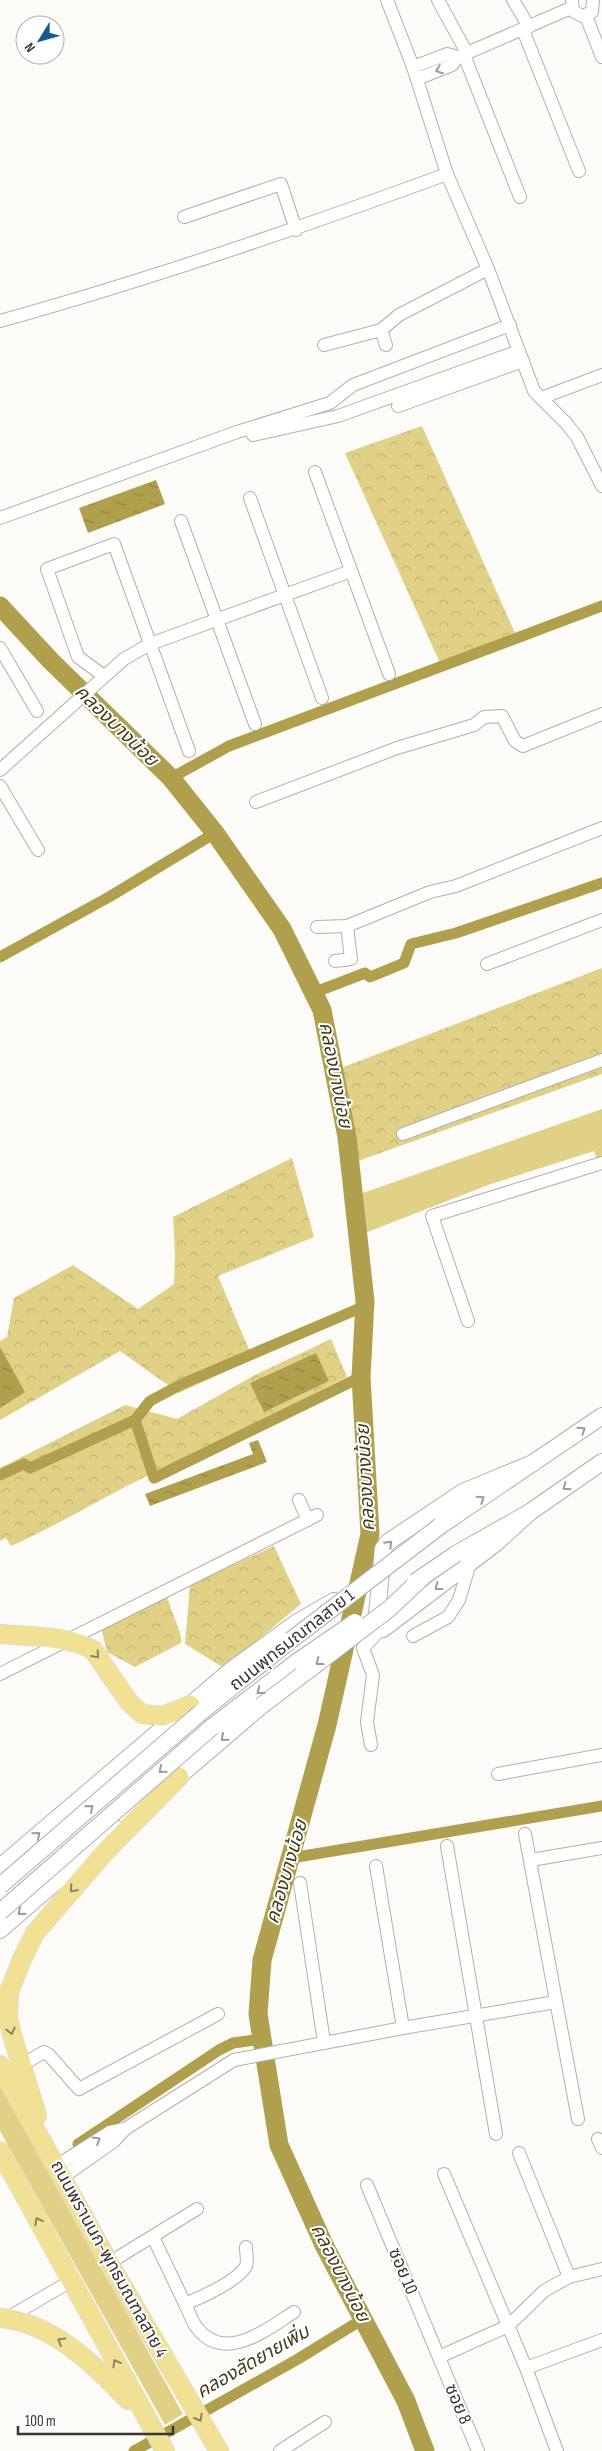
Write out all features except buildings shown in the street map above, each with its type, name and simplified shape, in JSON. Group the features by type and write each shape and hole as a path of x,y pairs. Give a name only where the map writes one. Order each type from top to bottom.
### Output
{"main road":[{"name":"ถนนพุทธมณฑลสาย 1","path":"0,1886 195,1709 291,1640 440,1526 602,1416"},
{"name":"ถนนพุทธมณฑลสาย 1","path":"0,1912 212,1727 298,1661 456,1554 530,1512 602,1462"},
{"path":"530,1512 496,1543 380,1629 375,1623 383,1549 388,1542 463,1492 533,1463"},
{"path":"0,1930 261,1706 389,1609 424,1576"},
{"path":"0,1867 195,1709 230,1671 296,1623 349,1594"},
{"path":"0,1634 68,1640 94,1650 129,1702 142,1714 163,1716 195,1709"},
{"path":"47,2149 12,2036 8,2017 10,1992 23,1957 35,1933 106,1852 179,1777"},
{"path":"20,1850 14,1864 15,1876 32,1893 43,1892"},
{"name":"ถนนพรานนก-พุทธมณฑลสาย 4","path":"3,2070 109,2263 215,2445"},
{"path":"0,2151 165,2451"},
{"path":"2,2319 30,2325 66,2344 106,2376 148,2421"}],"street":[{"path":"387,0 415,73 447,174 488,270 534,390 561,417 577,437 602,486"},
{"path":"438,0 463,55 520,196"},
{"path":"513,0 526,28 580,170"},
{"path":"587,18 594,9 593,0"},
{"path":"415,73 452,65 463,55 526,28 572,4 576,14 587,18 602,14"},
{"path":"587,18 602,57"},
{"path":"0,321 296,230 447,174"},
{"path":"184,217 281,184 296,230"},
{"path":"324,345 381,330 399,315 488,270"},
{"path":"0,518 237,432 330,402 353,385 510,325"},
{"path":"381,330 386,345"},
{"path":"398,406 521,356"},
{"path":"198,454 259,433 346,413 521,356"},
{"path":"541,398 602,375"},
{"path":"315,472 389,674"},
{"path":"250,498 322,698"},
{"path":"182,521 256,724"},
{"path":"104,676 78,657 47,569 114,544 189,751"},
{"path":"0,770 124,659 150,644 351,571"},
{"path":"0,648 37,711"},
{"path":"256,802 397,748 474,725 484,717 502,716 515,741 523,746 602,714"},
{"path":"0,786 38,850"},
{"path":"317,927 347,926 430,892 456,886 602,828"},
{"path":"487,964 602,920"},
{"path":"335,961 350,959 347,926"},
{"path":"403,1134 602,1060"},
{"path":"468,1321 432,1216 602,1163"},
{"path":"0,1674 312,1518 298,1500"},
{"path":"413,1636 448,1617 459,1600 470,1563"},
{"path":"371,1745 367,1722 373,1675 363,1648 380,1629"},
{"path":"498,1774 602,1755"},
{"path":"525,1834 578,2119"},
{"path":"447,1846 496,2134"},
{"path":"531,1860 602,1848"},
{"path":"376,1866 403,2028"},
{"path":"300,1883 324,2042"},
{"path":"60,2171 110,2132 125,2129 234,2060 324,2042 556,2002"},
{"path":"3,2070 22,2064 44,2052 80,2089 218,2014"},
{"path":"519,2153 569,2278"},
{"path":"444,2174 526,2368 557,2451"},
{"name":"ซอย 10","path":"366,2185 438,2357"},
{"path":"109,2263 197,2209"},
{"path":"153,2237 196,2328 207,2338 232,2344 251,2340 294,2312"},
{"path":"185,2304 225,2284 243,2270 247,2265 246,2247"},
{"path":"438,2357 508,2326 544,2291 569,2278 602,2269"},
{"path":"2,2319 71,2281"},
{"path":"526,2368 600,2345"},
{"name":"ซอย 8","path":"438,2357 478,2451"},
{"path":"280,2451 326,2422"}],"green space":[{"path":"422,426 515,633 440,663 345,453"},
{"path":"602,968 602,1074 358,1161 341,1068"},
{"path":"602,1109 602,1157 597,1159 594,1151 488,1185 365,1233 360,1194"},
{"path":"292,1158 314,1237 218,1276 253,1359 179,1393 120,1351 0,1420 0,1341 7,1337 14,1298 73,1265 138,1309 174,1284 173,1217"},
{"path":"331,1339 347,1377 11,1546 6,1538 0,1541 0,1468 125,1405 177,1419 255,1375"},
{"path":"274,1546 301,1604 224,1668 185,1644 190,1585"},
{"path":"167,1597 181,1636 181,1643 135,1667 107,1652 101,1628"},
{"path":"0,2086 183,2414 165,2425 0,2131"}],"water":[{"path":"156,480 165,504 88,533 79,508"},
{"path":"0,1347 25,1392 0,1408"},
{"path":"316,1353 329,1381 264,1412 250,1383"},
{"path":"258,1440 267,1462 150,1506 145,1494 253,1454 249,1443"}],"waterway":[{"name":"คลองบางน้อย","path":"0,606 51,661 171,778 215,833 282,929 322,1010 347,1137 365,1301 361,1377 370,1534 327,1725 262,1960 258,2014 279,2145 324,2245 406,2401 425,2451"},
{"path":"171,778 229,746 602,606"},
{"path":"0,957 109,897 215,833"},
{"path":"313,993 365,973 370,977 404,963 411,944 456,933 602,883"},
{"path":"135,1420 150,1401 182,1384 365,1306"},
{"path":"0,1475 24,1464 30,1468 135,1420 154,1478 361,1377"},
{"path":"291,1858 602,1806"},
{"path":"78,2144 219,2050 233,2043 262,2039"},
{"name":"คลองลัดยายเพิ่ม","path":"134,2451 298,2359 363,2319"}]}
